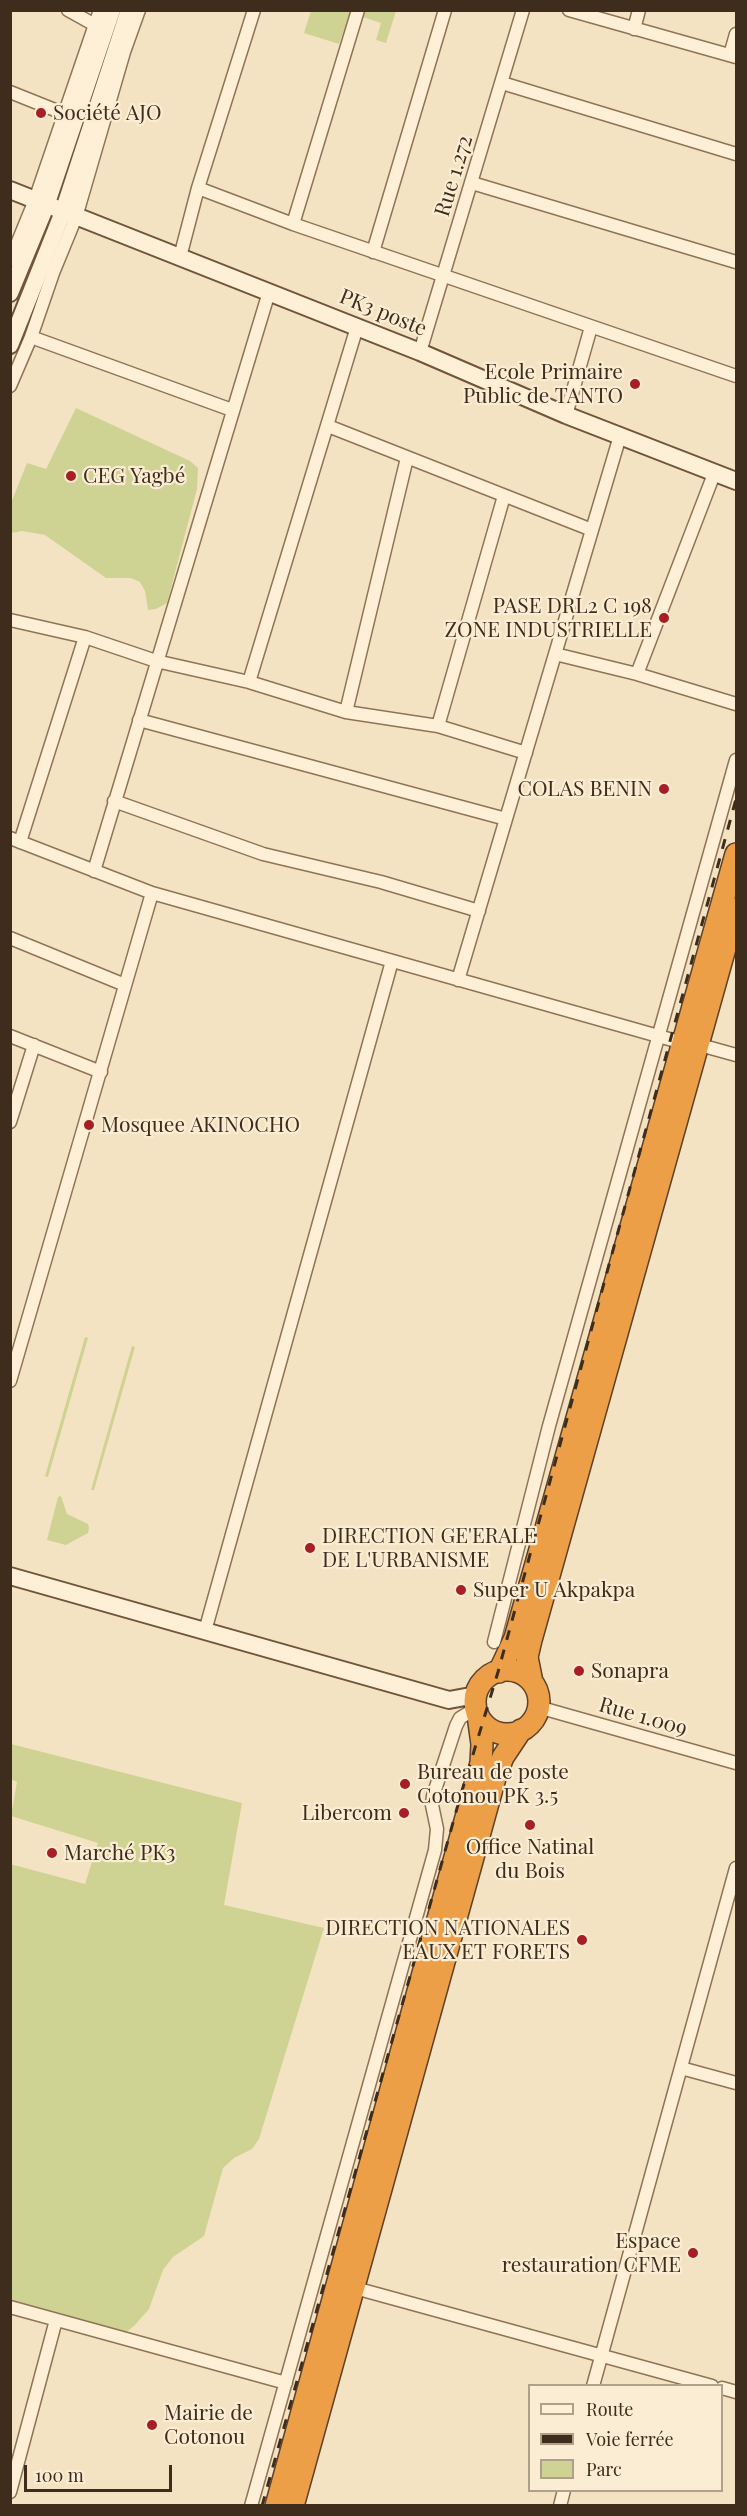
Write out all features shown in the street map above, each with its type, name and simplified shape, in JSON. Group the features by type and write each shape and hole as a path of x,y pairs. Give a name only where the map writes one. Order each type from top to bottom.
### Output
{"highway":[{"path":"476,1706 486,1726 498,1733 512,1734 532,1721 538,1707 537,1694 527,1657 691,1044 736,854"},
{"path":"499,1672 514,1638 691,1044 736,909"},
{"path":"276,2505 481,1763 476,1706 486,1679 499,1672 517,1672 532,1682"},
{"path":"293,2505 336,2282 495,1778 504,1757 521,1730"}],"street":[{"path":"68,10 95,25"},
{"path":"10,261 41,203 65,114 100,10"},
{"path":"10,293 112,10"},
{"path":"10,386 31,337 53,273 129,10"},
{"path":"10,345 69,214 139,10"},
{"path":"180,257 198,188 255,10"},
{"path":"293,224 358,10"},
{"path":"373,252 445,10"},
{"name":"Rue 1.272","path":"420,352 523,10"},
{"path":"569,10 734,56 736,34"},
{"path":"634,29 639,10"},
{"path":"502,83 736,154"},
{"path":"10,92 65,114"},
{"path":"472,183 736,262"},
{"path":"198,188 373,252 736,376"},
{"name":"PK3 poste","path":"10,190 420,352 566,415 736,481"},
{"path":"94,871 269,292"},
{"path":"249,682 357,327"},
{"path":"566,415 591,327"},
{"path":"31,337 232,410"},
{"path":"328,426 592,530"},
{"path":"458,980 620,436"},
{"path":"346,712 407,458"},
{"path":"637,674 714,474"},
{"path":"438,726 504,496"},
{"path":"11,621 85,637 156,661 249,682 346,712 438,726 526,753"},
{"path":"85,637 15,840 152,893 659,1036 736,1055"},
{"path":"555,654 637,674 736,704"},
{"path":"139,720 506,819"},
{"path":"494,1642 549,1426 736,760"},
{"path":"114,801 263,854 381,882 479,911"},
{"path":"10,1381 152,893"},
{"path":"10,938 125,985"},
{"path":"205,1630 392,961"},
{"path":"10,1036 101,1072"},
{"path":"10,1122 34,1045"},
{"path":"10,1576 476,1706"},
{"path":"251,2505 286,2383 336,2282 435,1850 437,1829 432,1805 433,1796 456,1726 460,1718 476,1706"},
{"name":"Rue 1.009","path":"538,1707 736,1763"},
{"path":"593,2384 736,1869"},
{"path":"681,2068 736,2083"},
{"path":"336,2282 708,2384"},
{"path":"10,2307 286,2383"},
{"path":"10,2492 56,2320"}],"green space":[{"path":"311,11 396,11 386,43 376,40 381,23 350,13 339,44 304,33"},
{"path":"76,408 190,461 198,468 197,489 167,603 156,609 148,610 145,591 140,582 131,578 106,578 45,535 22,531 11,533 11,503 27,463 46,469"},
{"path":"85,1337 88,1338 48,1477 45,1476"},
{"path":"132,1346 135,1347 94,1490 91,1490"},
{"path":"61,1496 67,1514 88,1524 89,1528 88,1533 66,1545 47,1540 58,1497"},
{"path":"11,1744 242,1803 224,1905 324,1928 259,2139 252,2149 234,2158 223,2168 204,2236 173,2257 163,2270 149,2309 124,2334 11,2303 10,1864 85,1884 98,1843 11,1816 17,1782 11,1779"}],"railway":[{"path":"262,2506 461,1794 498,1672 736,799"}],"place":[{"name":"Société AJO","path":"41,113"},
{"name":"Ecole Primaire Public de TANTO","path":"635,384"},
{"name":"CEG Yagbé","path":"71,476"},
{"name":"PASE DRL2 C 198 ZONE INDUSTRIELLE","path":"664,618"},
{"name":"COLAS BENIN","path":"664,789"},
{"name":"Mosquee AKINOCHO","path":"89,1125"},
{"name":"DIRECTION GE'ERALE DE L'URBANISME","path":"310,1548"},
{"name":"Super U Akpakpa","path":"461,1590"},
{"name":"Sonapra","path":"579,1671"},
{"name":"Bureau de poste Cotonou PK 3.5","path":"405,1784"},
{"name":"Libercom","path":"404,1813"},
{"name":"Office Natinal du Bois","path":"530,1825"},
{"name":"Marché PK3","path":"52,1853"},
{"name":"DIRECTION NATIONALES EAUX ET FORETS","path":"582,1940"},
{"name":"Espace restauration CFME","path":"693,2253"},
{"name":"Mairie de Cotonou","path":"152,2425"}]}
